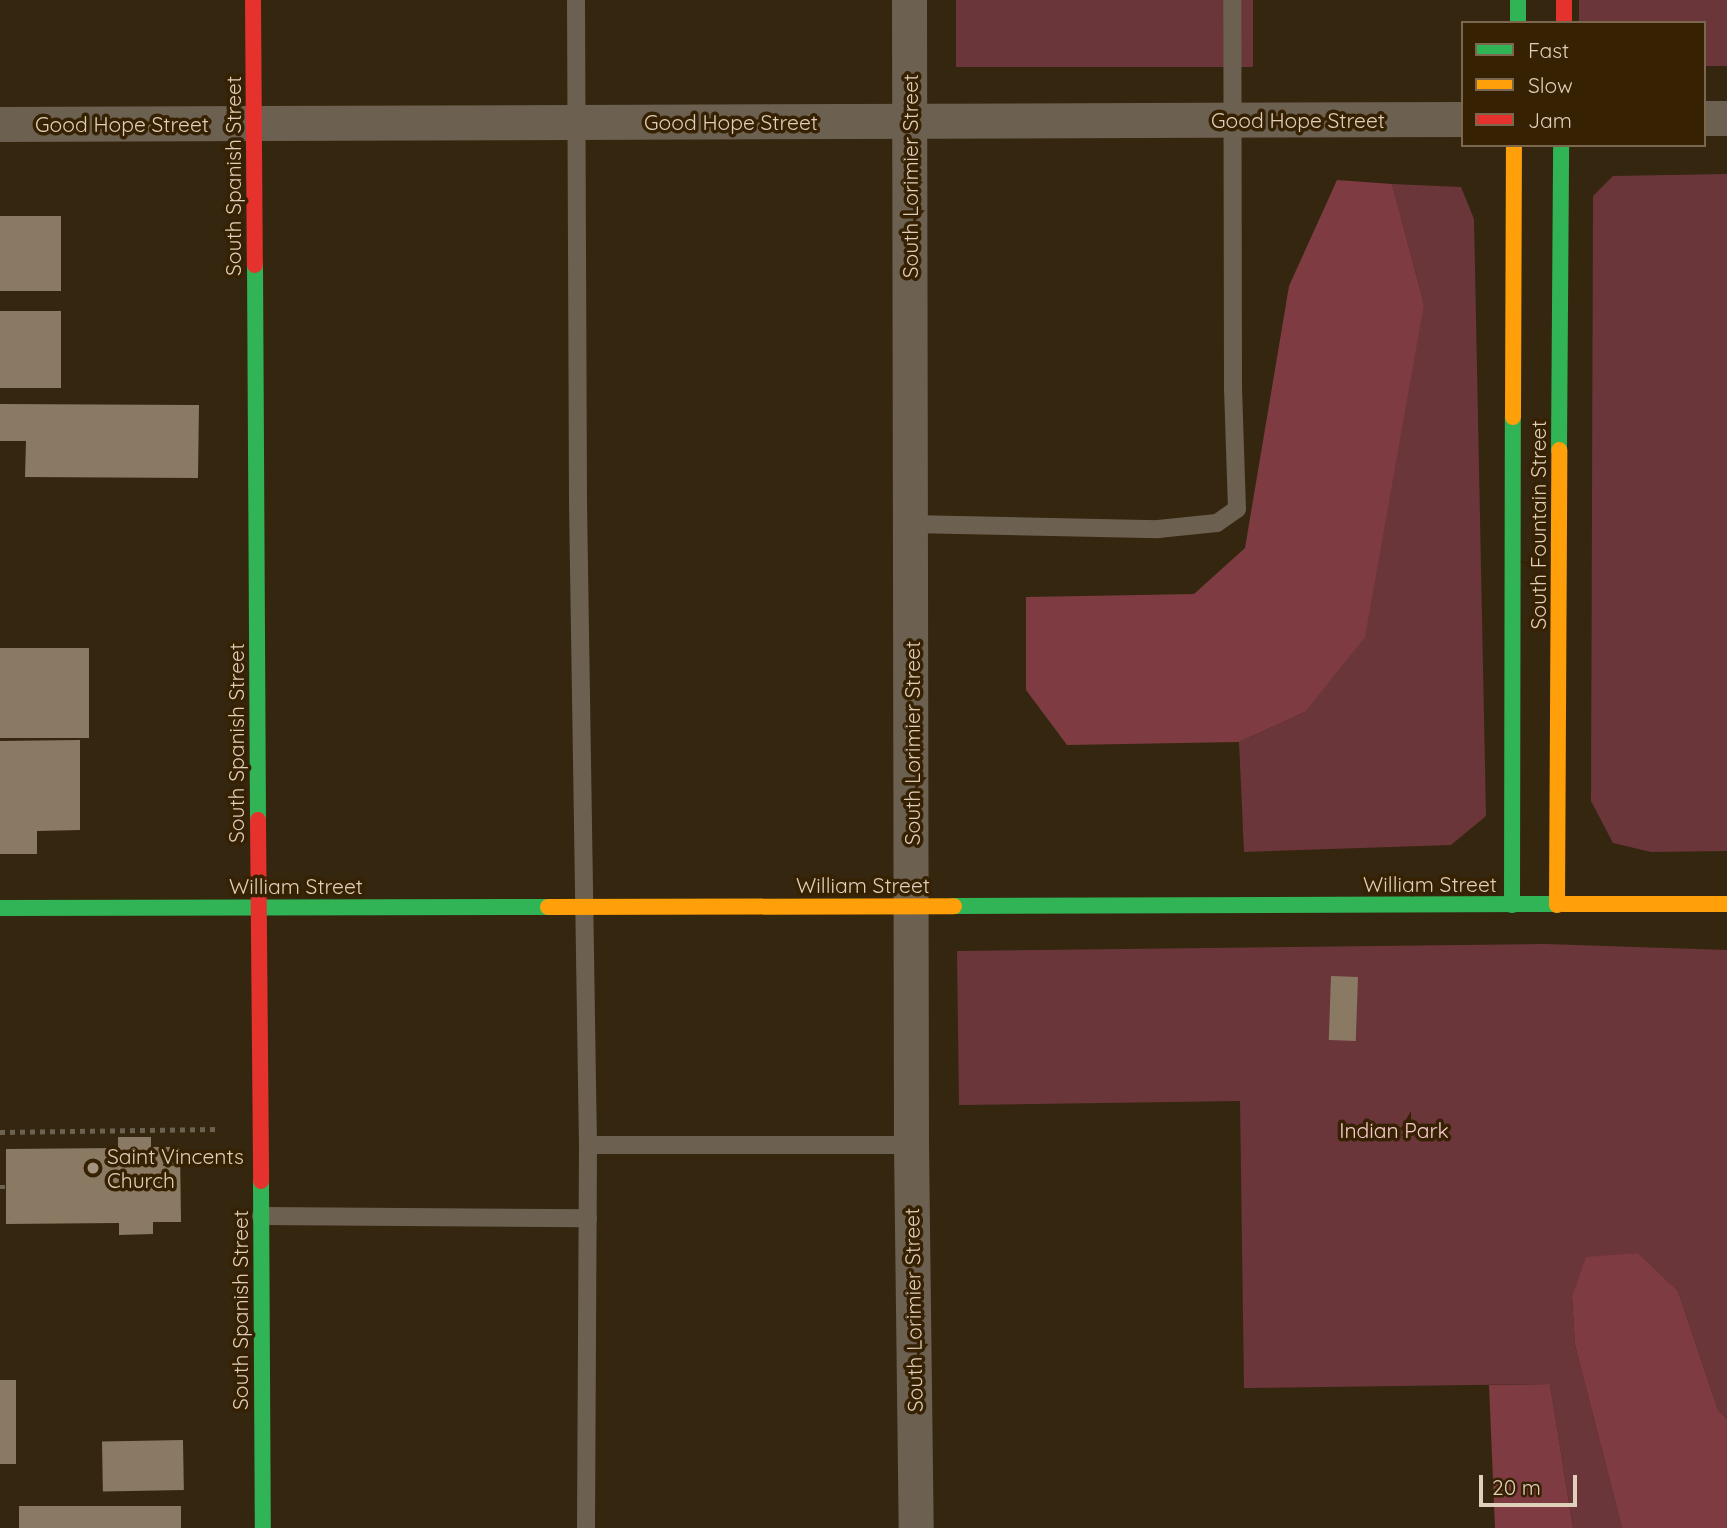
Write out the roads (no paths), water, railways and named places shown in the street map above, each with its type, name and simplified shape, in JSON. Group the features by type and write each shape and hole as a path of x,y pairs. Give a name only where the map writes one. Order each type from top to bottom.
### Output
{"street":[{"name":"South Spanish Street","path":"253,0 263,1528"},
{"name":"South Lorimier Street","path":"909,0 911,1145 916,1528"},
{"path":"1518,0 1518,21"},
{"path":"1564,0 1564,21"},
{"path":"1706,118 1727,118"},
{"name":"Good Hope Street","path":"0,124 1461,119"},
{"name":"South Fountain Street","path":"1512,905 1514,147"},
{"name":"South Fountain Street","path":"1556,905 1561,147"},
{"name":"William Street","path":"0,908 1727,904"}],"lane":[{"path":"576,0 575,123 588,1145 586,1528"},
{"path":"911,524 1158,529 1217,523 1237,509 1230,120 1231,0"},
{"path":"588,1145 911,1145"},
{"path":"261,1216 588,1218"}],"place":[{"name":"Saint Vincents Church","path":"93,1168"}],"park label":[{"name":"Indian Park","path":"1394,1130"}]}
